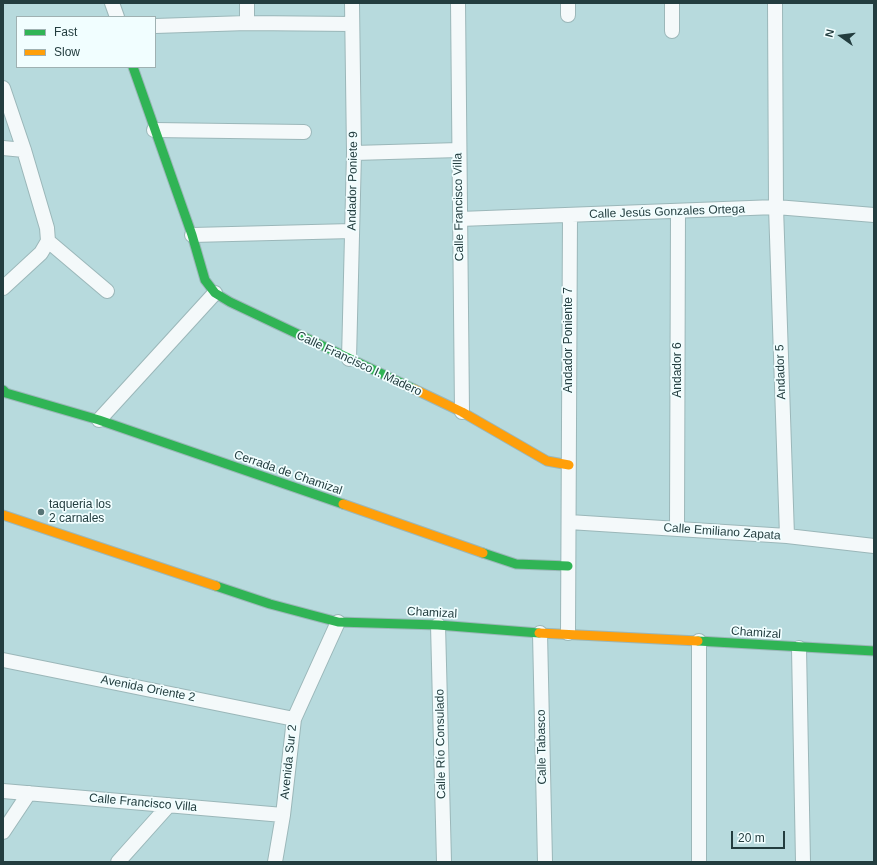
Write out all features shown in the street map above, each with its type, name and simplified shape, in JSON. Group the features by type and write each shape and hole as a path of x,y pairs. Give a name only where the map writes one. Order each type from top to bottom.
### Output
{"street":[{"path":"112,3 117,16"},
{"path":"247,3 247,23"},
{"name":"Andador Poniete 9","path":"349,359 354,153 352,3"},
{"name":"Calle Francisco Villa","path":"458,3 462,412"},
{"path":"672,3 672,31"},
{"name":"Andador 5","path":"775,3 776,207 786,536"},
{"path":"156,26 247,23 352,24"},
{"name":"Calle Francisco I. Madero","path":"133,68 192,235 205,280 215,293 230,302 462,412 547,461 569,465"},
{"path":"3,88 24,150 47,228 48,241 41,253 9,276 3,288"},
{"path":"154,130 304,132"},
{"path":"3,148 24,150"},
{"path":"354,153 459,150"},
{"name":"Calle Jesús Gonzales Ortega","path":"460,219 776,207 874,215"},
{"name":"Andador 6","path":"677,529 678,211"},
{"name":"Andador Poniente 7","path":"569,465 570,216"},
{"path":"192,235 352,231"},
{"path":"48,241 107,291"},
{"path":"99,420 215,293"},
{"name":"Cerrada de Chamizal","path":"3,390 6,393 99,420 516,564 568,566"},
{"path":"568,633 568,566 570,522 569,465"},
{"name":"Chamizal","path":"4,516 270,604 338,622 438,625 540,633 568,633 799,648 874,651"},
{"name":"Calle Emiliano Zapata","path":"570,522 786,536 874,546"},
{"name":"Avenida Sur 2","path":"275,862 283,815 294,719 338,622"},
{"name":"Calle Río Consulado","path":"438,625 444,862"},
{"name":"Calle Tabasco","path":"540,633 545,862"},
{"path":"699,641 699,862"},
{"path":"799,648 803,862"},
{"name":"Avenida Oriente 2","path":"3,660 294,719"},
{"name":"Calle Francisco Villa","path":"3,791 283,815"},
{"path":"3,832 29,793"},
{"path":"118,862 169,805"}],"traffic: fast":[{"path":"133,68 192,235 205,280 215,293 230,302 414,389"},
{"path":"3,390 6,393 99,420 343,504"},
{"path":"483,553 516,564 568,566"},
{"path":"216,586 270,604 338,622 438,625 539,633"},
{"path":"698,641 874,651"}],"traffic: slow":[{"path":"414,389 462,412 547,461 569,465"},
{"path":"343,504 483,553"},
{"path":"3,515 216,586"},
{"path":"539,633 698,641"}],"place":[{"name":"taqueria los 2 carnales","path":"41,512"}]}
